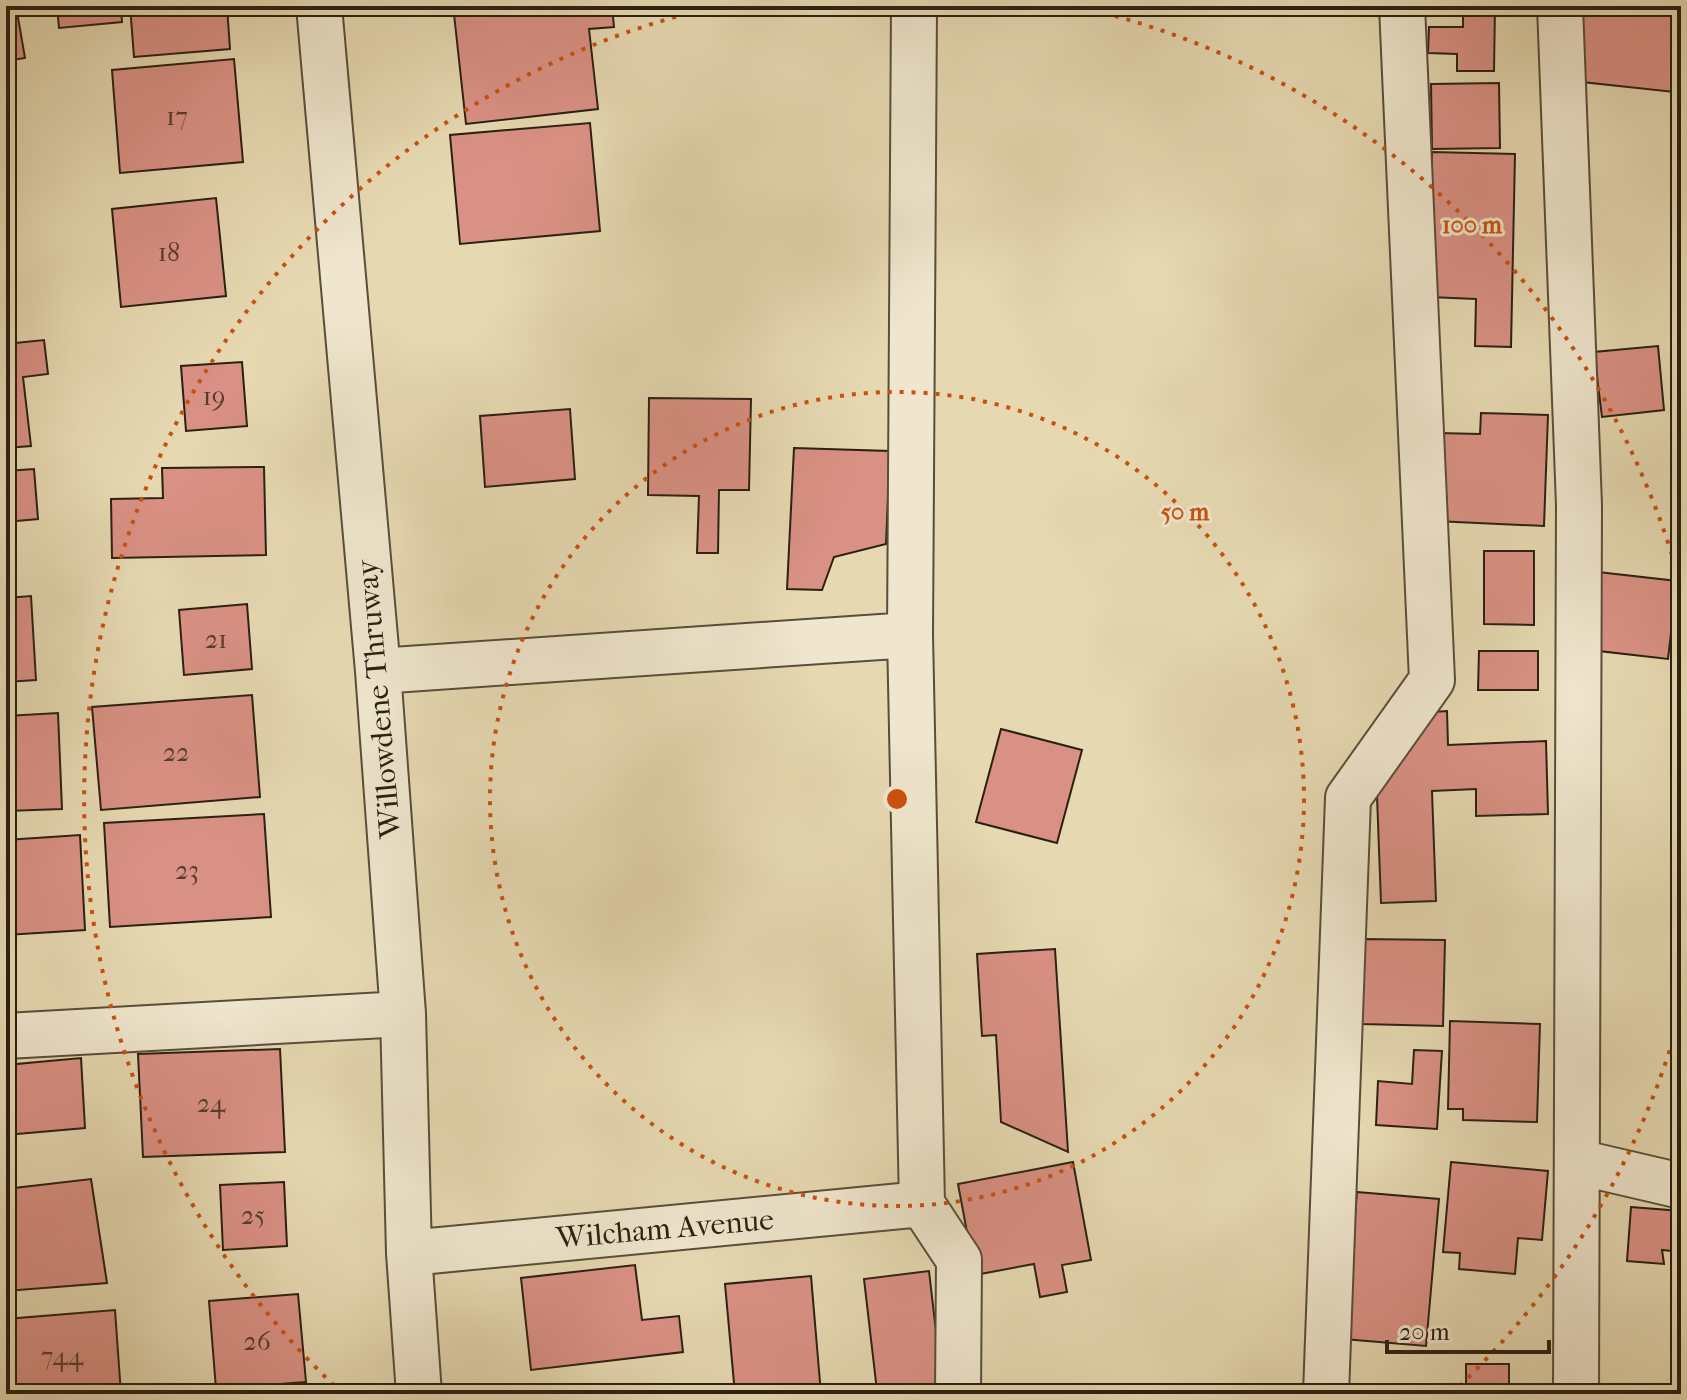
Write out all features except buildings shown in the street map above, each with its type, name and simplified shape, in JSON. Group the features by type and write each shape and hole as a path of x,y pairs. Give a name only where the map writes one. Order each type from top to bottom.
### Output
{"street":[{"name":"Willowdene Thruway","path":"319,6 378,671 403,1014 409,1253 419,1394"},
{"path":"914,6 910,635 922,1204 959,1260 958,1394"},
{"path":"1326,1394 1348,798 1432,680 1402,6"},
{"path":"1560,6 1579,505 1576,1394"},
{"path":"378,671 910,635"},
{"path":"6,1036 403,1014"},
{"path":"1578,1162 1681,1186"},
{"name":"Wilcham Avenue","path":"409,1253 922,1204"}]}
